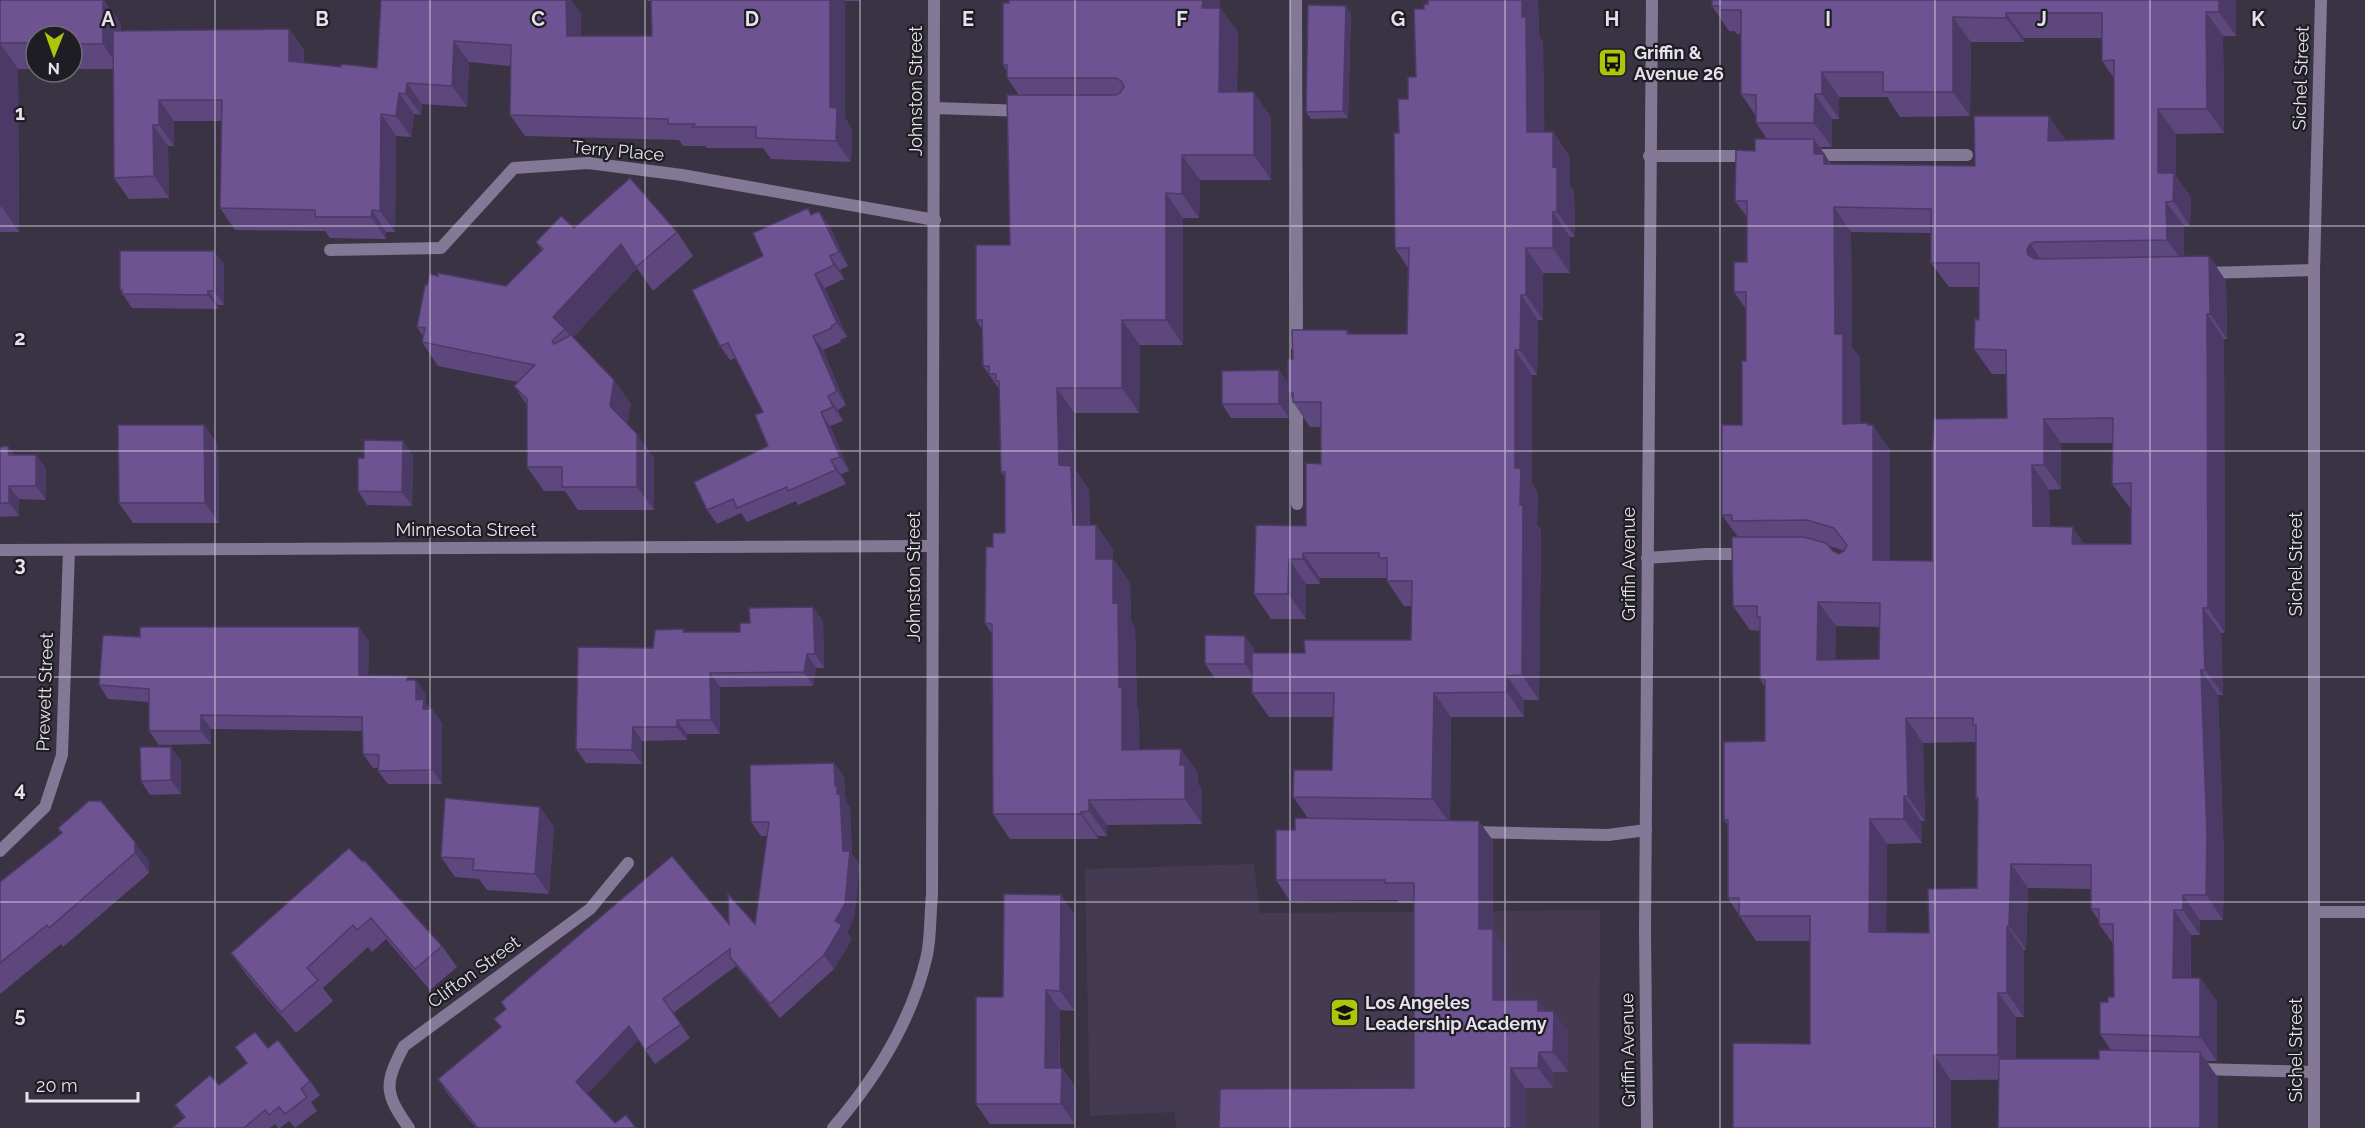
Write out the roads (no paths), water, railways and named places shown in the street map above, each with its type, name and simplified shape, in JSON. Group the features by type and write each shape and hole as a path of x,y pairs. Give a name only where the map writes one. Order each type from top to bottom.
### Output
{"street":[{"name":"Johnston Street","path":"832,1128 885,1059 911,1008 927,954 932,895 934,0"},
{"path":"1296,0 1297,360"},
{"name":"Griffin Avenue","path":"1647,1128 1647,558 1652,0"},
{"name":"Sichel Street","path":"2314,1128 2314,270 2321,0"},
{"path":"934,108 1032,111"},
{"path":"1793,155 1967,155"},
{"path":"1649,156 1759,156"},
{"name":"Terry Place","path":"330,250 441,248 514,168 588,163 682,175 935,220"},
{"path":"2190,273 2314,270"},
{"path":"1297,384 1298,504"},
{"name":"Minnesota Street","path":"0,550 932,546"},
{"name":"Prewett Street","path":"0,850 45,807 62,755 69,550"},
{"path":"1647,558 1762,553"},
{"path":"1464,832 1608,835 1646,830"},
{"name":"Clifton Street","path":"409,1128 392,1104 389,1074 404,1046 590,909 628,862"},
{"path":"2314,912 2365,912"},
{"path":"2187,1069 2314,1072"}],"place":[{"name":"Griffin & Avenue 26","path":"1613,63"},
{"name":"Los Angeles Leadership Academy","path":"1344,1013"}]}
